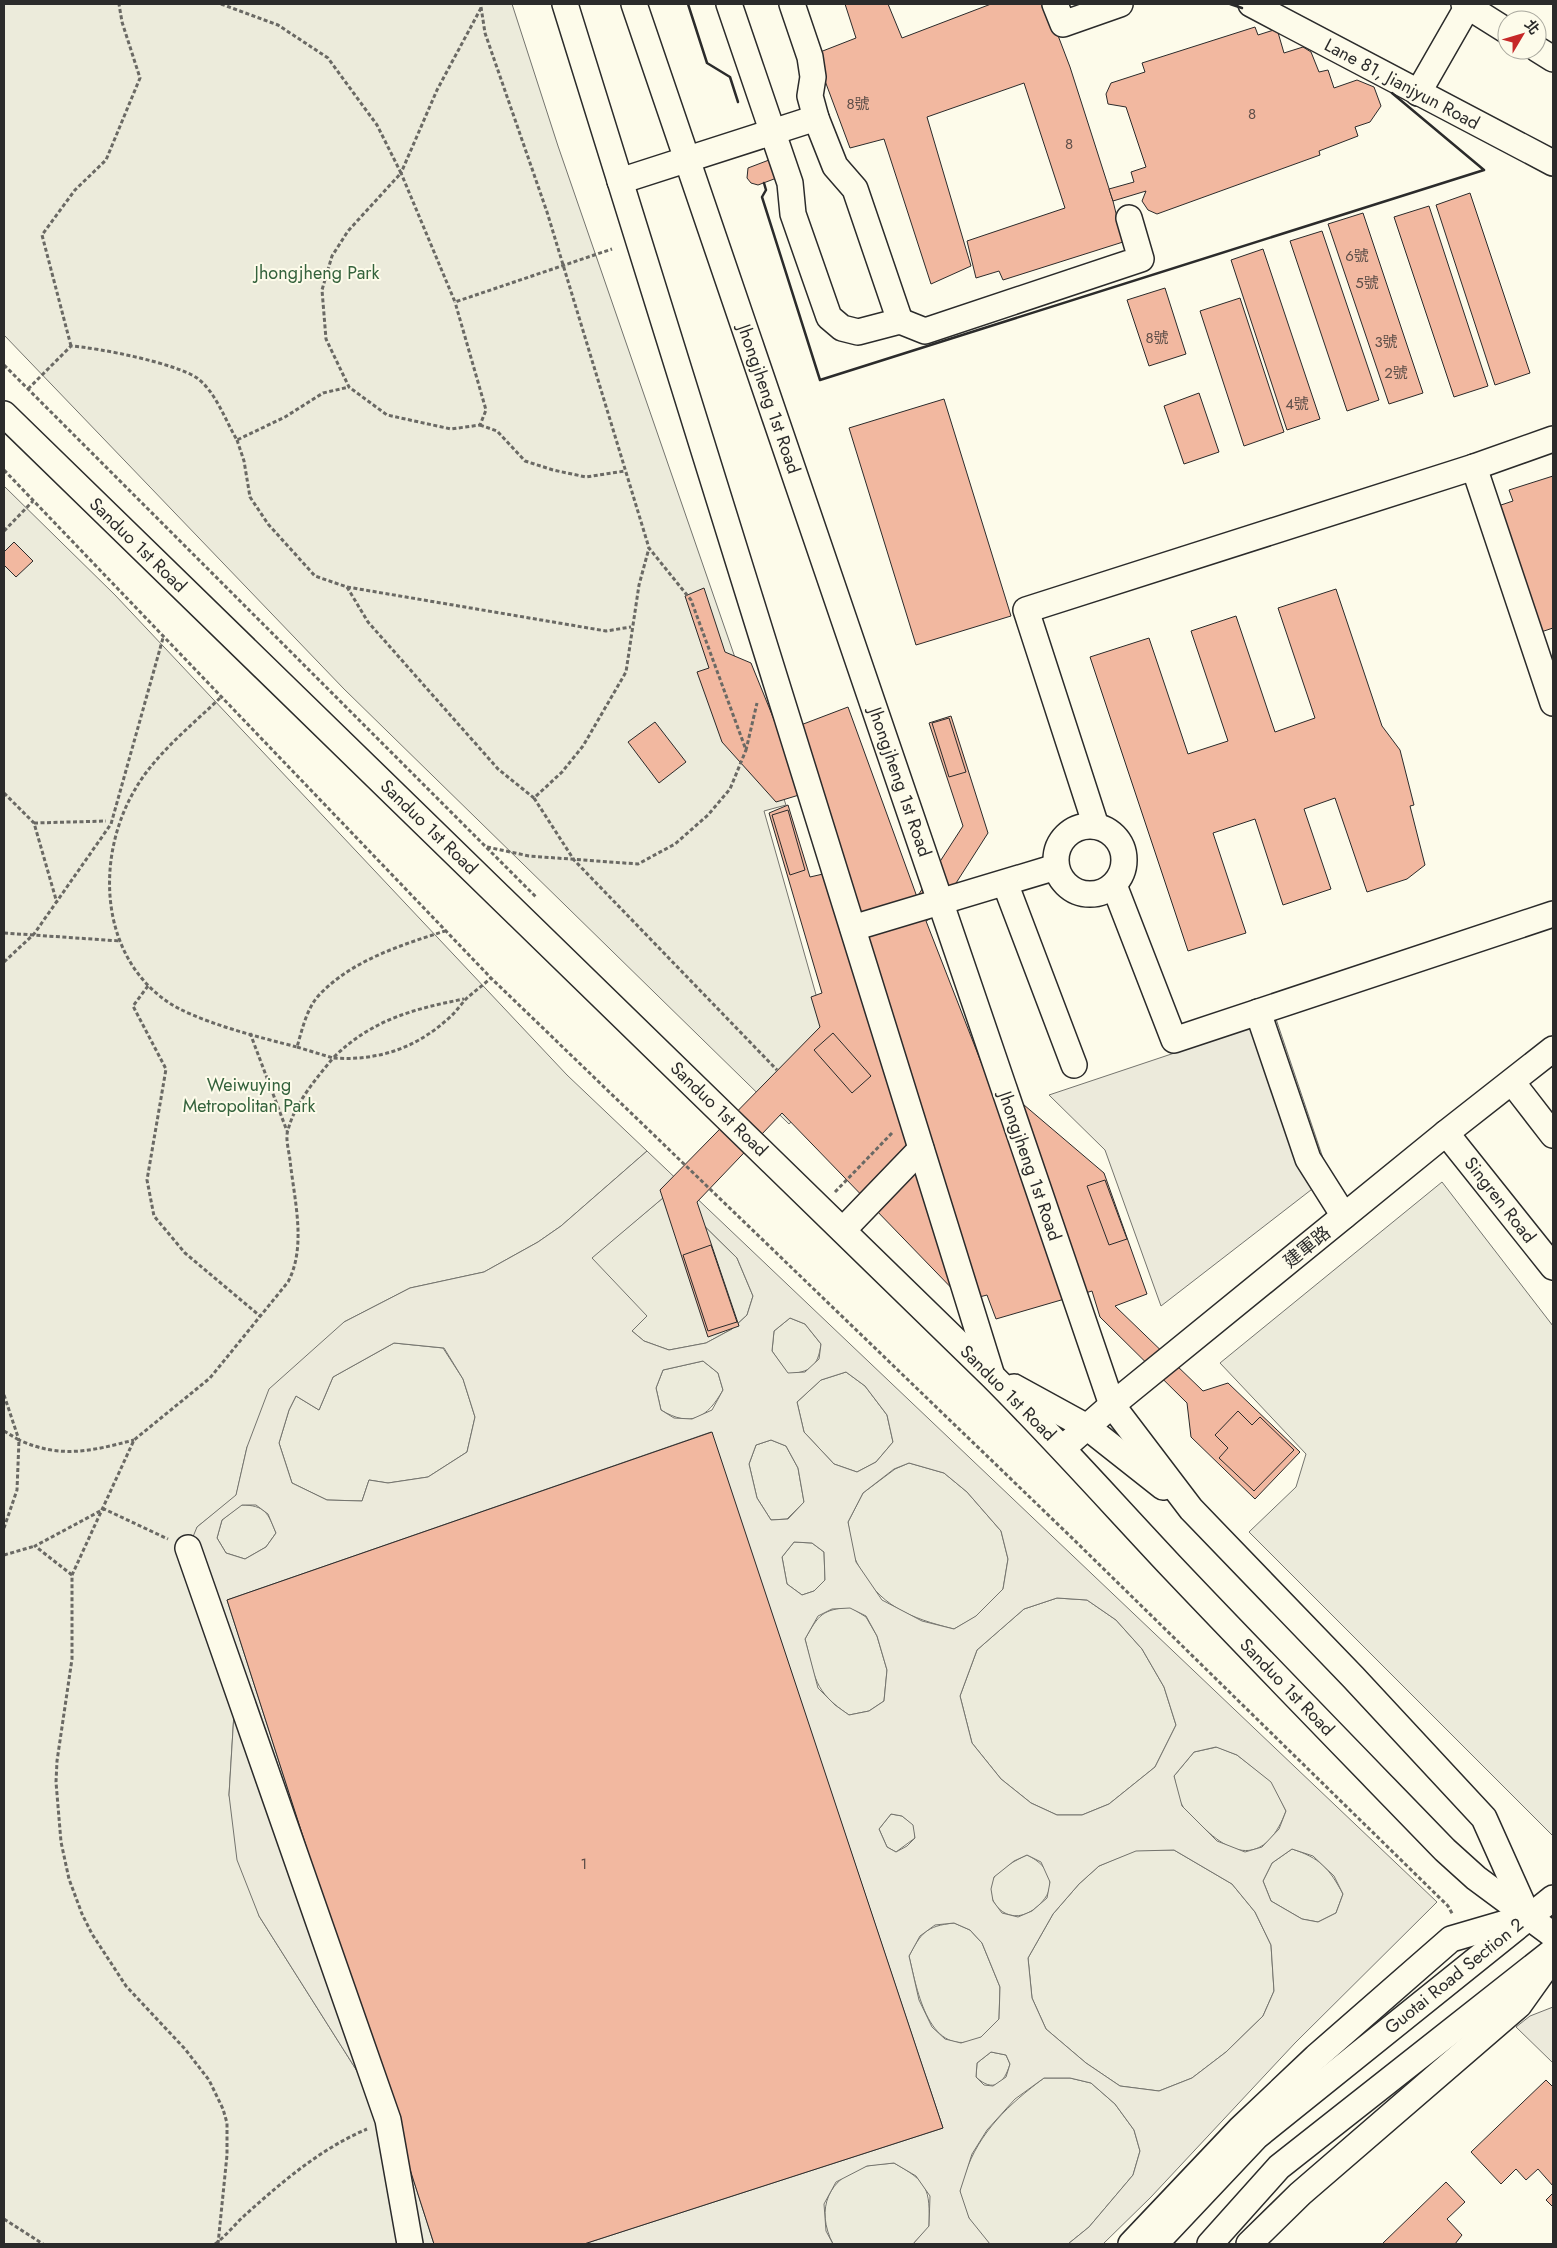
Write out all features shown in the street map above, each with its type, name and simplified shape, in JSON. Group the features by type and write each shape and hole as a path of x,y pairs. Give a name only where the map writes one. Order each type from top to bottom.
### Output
{"street":[{"path":"565,4 992,1376 1087,1427 1191,1509"},
{"name":"Jhongjheng 1st Road","path":"634,4 1112,1405"},
{"path":"729,4 760,135 790,183 793,214 829,317 842,328 858,332 900,321 924,331 1141,259 1129,218"},
{"path":"792,4 810,57 813,78 810,96 816,118 835,166 855,188 900,321"},
{"path":"1055,4 1063,24 1120,4"},
{"name":"Lane 81, Jianjyun Road","path":"1251,4 1553,163"},
{"path":"1418,93 1467,4 1497,24"},
{"path":"620,181 816,118"},
{"name":"Sanduo 1st Road","path":"4,414 992,1376 1064,1448 1108,1499 1213,1610 1445,1850 1476,1878 1553,1935"},
{"path":"1096,826 1026,610 1474,467 1553,439"},
{"path":"1474,467 1553,703"},
{"path":"1096,826 1106,830 1121,845 1124,866 1121,876 1114,885 1096,894 1075,891 1066,886 1056,867 1056,856 1065,836 1074,830 1096,826"},
{"path":"853,928 1056,867"},
{"path":"1005,883 1074,1065"},
{"path":"1114,885 1174,1040 1553,914"},
{"path":"1258,1012 1308,1159 1344,1216"},
{"name":"建軍路","path":"1064,1448 1112,1405 1446,1132 1553,1049"},
{"path":"1512,1082 1553,1135"},
{"name":"Singren Road","path":"1446,1132 1553,1267"},
{"path":"843,1230 921,1149"},
{"path":"1112,1405 1191,1509 1353,1677 1484,1818 1528,1916 1553,1898"},
{"path":"188,1548 388,2120 410,2244"},
{"name":"Guotai Road Section 2","path":"1131,2244 1240,2129 1316,2057 1451,1939 1528,1916"},
{"name":"Guotai Road Section 2","path":"1155,2244 1258,2136 1528,1916"},
{"path":"1210,2244 1279,2167 1553,1951"},
{"path":"1249,2244 1300,2194 1519,2005 1553,1958"}],"path":[{"path":"71,346 42,235 74,190 106,160 140,78 118,4"},
{"path":"221,4 278,26 328,58 377,126 401,173 455,302 486,410 480,425"},
{"path":"625,471 586,477 554,470 525,461 497,431 480,425 451,429 387,416 349,387 326,339 322,290 332,256 348,231 401,173 438,90 481,7 485,33 547,212 649,548 691,600 746,750"},
{"path":"455,302 612,249"},
{"path":"28,389 71,346 99,348 162,364 198,378 214,398 236,440 244,461 250,497 268,524 315,576 347,587 606,631 631,627"},
{"path":"4,365 541,902"},
{"path":"236,440 284,417 324,393 349,387"},
{"path":"4,470 220,698 491,978 1076,1542 1448,1906 1454,1919"},
{"path":"4,531 33,501"},
{"path":"534,798 562,772 598,724 626,672 638,585 649,548"},
{"path":"347,587 368,622 498,769 534,798 574,860 777,1070"},
{"path":"4,962 34,934 111,824 163,637"},
{"path":"220,698 160,757 142,779 126,808 114,844 109,882 111,913 120,941 134,968 148,986 166,1001 185,1011 332,1058 358,1036 401,1014 428,1006 466,999"},
{"path":"486,846 529,856 638,864 675,844 708,815 730,789 746,750 758,699"},
{"path":"4,793 34,823 57,903"},
{"path":"34,823 106,821"},
{"path":"297,1047 304,1024 319,995 371,957 445,931"},
{"path":"4,933 120,941"},
{"path":"148,986 133,1006 166,1069 147,1180 154,1216 185,1253 260,1316"},
{"path":"250,1033 287,1131"},
{"path":"827,1187 834,1194 898,1128"},
{"path":"4,1395 19,1440 17,1490 4,1528"},
{"path":"4,1431 38,1449 72,1452 94,1451 134,1440"},
{"path":"4,1555 35,1546 104,1509 188,1548"},
{"path":"35,1546 72,1575"},
{"path":"215,2244 272,2190 304,2165 339,2143 388,2120"},
{"path":"4,2219 42,2244"},
{"path":"34,2244 42,2244"}],"green space":[{"name":"Jhongjheng Park","path":"4,4 512,4 558,146 786,805 764,811 826,1030 833,1082 789,1124 344,689 4,335"},
{"name":"Weiwuying Metropolitan Park","path":"4,486 115,595 567,1075 647,1151 561,1226 538,1242 484,1272 410,1288 344,1322 247,1447 236,1496 197,1527 234,1713 229,1795 259,1916 388,2120 412,2244 4,2244"},
{"path":"1442,1182 1553,1326 1553,1836 1249,1532 1296,1487 1306,1454 1220,1363"},
{"path":"670,1192 737,1258 753,1296 747,1315 732,1329 706,1343 669,1350 644,1341 632,1331 591,1258"},
{"path":"790,1318 805,1324 821,1344 818,1358 812,1367 802,1372 788,1374 772,1351 774,1331"},
{"path":"394,1343 443,1348 463,1379 475,1417 467,1452 428,1477 388,1483 369,1480 362,1501 327,1500 292,1483 279,1443 289,1410 296,1396 319,1410 333,1377"},
{"path":"703,1361 718,1373 723,1390 711,1407 697,1417 690,1419 681,1418 661,1410 656,1388 663,1370"},
{"path":"846,1372 865,1386 887,1415 893,1442 876,1462 857,1472 834,1464 804,1432 797,1402 821,1380"},
{"path":"771,1440 786,1446 798,1468 804,1502 787,1519 771,1520 757,1498 749,1464 756,1445"},
{"path":"909,1463 944,1473 967,1492 1001,1531 1008,1559 1003,1589 977,1616 954,1629 910,1615 885,1600 865,1578 853,1554 848,1522 863,1493 895,1469"},
{"path":"241,1505 249,1505 261,1509 268,1515 276,1533 266,1547 245,1559 226,1553 217,1538 222,1520"},
{"path":"794,1542 812,1543 824,1552 825,1580 814,1591 802,1595 787,1584 782,1557"},
{"path":"1057,1598 1087,1600 1116,1620 1142,1649 1164,1687 1176,1725 1155,1767 1109,1804 1082,1815 1057,1815 1031,1803 1001,1779 972,1743 960,1696 977,1650 1024,1609"},
{"path":"850,1607 866,1617 877,1636 887,1670 884,1701 869,1711 849,1715 828,1698 817,1682 805,1639 822,1615 833,1610"},
{"path":"1217,1747 1237,1755 1272,1782 1286,1811 1279,1827 1270,1839 1261,1846 1251,1850 1240,1850 1228,1846 1216,1838 1192,1817 1180,1802 1174,1776 1194,1752"},
{"path":"891,1814 902,1816 914,1825 915,1838 896,1852 887,1847 879,1829"},
{"path":"1292,1849 1317,1860 1333,1877 1343,1894 1336,1913 1318,1922 1302,1919 1271,1901 1263,1881 1272,1863"},
{"path":"1136,1850 1174,1850 1232,1884 1255,1912 1271,1945 1274,1991 1263,2016 1226,2052 1192,2078 1159,2091 1120,2086 1086,2063 1046,2029 1032,1998 1028,1958 1053,1914 1079,1884 1099,1866"},
{"path":"1027,1855 1039,1863 1048,1874 1050,1883 1047,1896 1027,1914 1016,1916 1007,1914 999,1909 993,1901 991,1884 995,1876 1002,1870 1014,1861"},
{"path":"954,1923 970,1930 982,1943 1000,1987 999,2019 980,2038 963,2042 949,2040 937,2031 928,2018 916,1986 909,1956 925,1932 937,1926"},
{"path":"991,2052 1006,2055 1010,2064 1005,2077 1001,2081 997,2084 988,2085 976,2077 977,2063"},
{"path":"1044,2078 1070,2078 1091,2083 1115,2104 1134,2130 1140,2151 1133,2175 1089,2227 1068,2244 990,2244 975,2227 967,2214 961,2199 961,2183 978,2145 987,2132 1007,2109"},
{"path":"894,2163 914,2176 925,2188 929,2203 929,2227 913,2244 833,2244 825,2219 829,2196 834,2186 854,2171 867,2166"}],"shaded area":[{"path":"1276,1019 1329,1176 1161,1306 1105,1150 1049,1095"},
{"path":"647,1151 1437,1902 1295,2043 1151,2197 1103,2244 1068,2244 1089,2227 1133,2175 1140,2151 1134,2130 1115,2104 1091,2083 1070,2078 1044,2078 1015,2099 987,2130 972,2154 960,2191 969,2218 990,2244 913,2244 929,2226 930,2196 916,2176 894,2163 867,2166 836,2182 824,2204 826,2231 833,2244 584,2244 943,2128 711,1432 227,1600 434,2244 412,2244 388,2120 259,1916 237,1860 229,1795 234,1713 200,1608 181,1566 197,1527 236,1495 247,1447 269,1389 344,1322 410,1288 484,1272 538,1242 561,1226","holes":["670,1192 737,1258 753,1296 747,1315 732,1329 706,1343 669,1350 644,1341 632,1331 647,1316 592,1258","790,1318 805,1324 821,1344 819,1359 805,1372 788,1373 772,1351 774,1331","394,1343 444,1348 463,1379 475,1417 467,1452 428,1477 388,1483 369,1480 362,1501 327,1500 292,1483 279,1443 289,1410 296,1396 319,1410 333,1377","703,1361 718,1373 723,1390 712,1410 692,1419 674,1418 661,1410 656,1388 663,1370","846,1372 865,1386 887,1415 893,1442 876,1462 857,1472 834,1464 804,1432 797,1402 821,1380","771,1440 786,1446 798,1468 804,1502 788,1519 771,1520 757,1498 749,1464 756,1445","909,1463 944,1473 967,1492 1001,1531 1008,1559 1003,1589 976,1616 954,1629 922,1621 882,1600 856,1562 848,1522 863,1493 894,1469","242,1505 256,1505 268,1514 276,1533 266,1547 245,1559 226,1553 217,1538 222,1520","794,1542 812,1543 824,1552 825,1580 814,1591 802,1595 787,1584 782,1557","1057,1598 1087,1600 1116,1620 1142,1649 1164,1687 1176,1725 1155,1767 1109,1804 1082,1815 1057,1815 1031,1803 1001,1779 972,1743 960,1696 977,1650 1024,1609","850,1608 866,1616 877,1636 887,1670 884,1701 869,1711 849,1715 835,1705 818,1688 805,1639 818,1616 832,1609","1216,1747 1237,1755 1271,1782 1286,1811 1279,1829 1262,1847 1245,1852 1217,1841 1182,1806 1174,1776 1194,1752","891,1814 902,1816 913,1825 915,1838 907,1846 896,1852 887,1847 879,1829","1292,1849 1313,1856 1334,1876 1343,1894 1336,1913 1318,1922 1302,1919 1271,1901 1263,1881 1272,1863","1174,1850 1232,1884 1255,1912 1271,1945 1274,1991 1263,2016 1226,2052 1192,2078 1159,2091 1120,2086 1086,2063 1046,2029 1032,1998 1028,1958 1053,1914 1079,1884 1099,1866 1136,1851","1027,1855 1041,1862 1050,1882 1047,1898 1032,1911 1018,1917 1002,1913 993,1901 991,1889 994,1877 1014,1861","954,1923 970,1930 982,1943 1000,1987 999,2019 981,2037 961,2043 945,2039 932,2027 919,2000 909,1956 920,1936 935,1925","991,2052 1006,2055 1010,2064 1006,2077 993,2086 984,2085 976,2077 977,2063"]},
{"path":"1553,2007 1553,2063 1516,2027 1530,2016"}],"building":[{"path":"845,4 888,4 902,38 991,4 1046,4 1070,67 1113,201 1123,242 1003,280 999,271 976,278 967,241 1065,208 1024,83 927,117 971,266 931,284 884,139 850,148 815,54 856,38"},
{"path":"1255,27 1258,35 1277,29 1284,53 1303,47 1311,52 1319,72 1328,70 1334,88 1357,80 1374,87 1381,106 1370,122 1355,127 1358,136 1319,151 1320,155 1157,214 1148,210 1142,201 1146,191 1113,201 1109,189 1134,182 1131,172 1146,167 1126,107 1108,104 1106,94 1111,83 1145,72 1142,63"},
{"path":"769,160 772,167 782,176 758,185 751,183 747,178 748,168"},
{"path":"1470,193 1530,373 1495,385 1436,205"},
{"path":"1429,206 1488,386 1454,397 1394,217"},
{"path":"1363,213 1423,393 1389,404 1328,224"},
{"path":"1322,231 1379,400 1347,411 1290,241"},
{"path":"1263,249 1320,419 1287,430 1231,260"},
{"path":"1165,288 1186,354 1149,366 1127,300"},
{"path":"1240,298 1284,432 1244,446 1200,311"},
{"path":"1199,393 1219,452 1184,464 1164,406"},
{"path":"944,399 1011,616 916,645 849,428"},
{"path":"1553,476 1553,628 1538,633 1498,506 1513,501 1509,490"},
{"path":"14,542 33,561 16,577 4,565 4,552"},
{"path":"704,588 725,652 751,663 777,727 785,731 848,707 917,897 963,826 929,723 951,716 988,833 935,916 926,921 988,1080 1017,1099 1104,1173 1147,1294 1115,1306 1203,1391 1228,1383 1300,1452 1255,1499 1191,1437 1187,1403 1100,1317 1092,1291 996,1319 987,1295 964,1301 782,1113 697,1202 739,1326 708,1337 660,1190 820,1027 811,997 822,993 769,813 788,805 810,877 823,874 799,795 776,802 722,742 697,672 709,668 685,596"},
{"path":"1336,589 1382,726 1400,750 1414,805 1410,806 1425,865 1407,879 1367,892 1335,798 1304,809 1331,889 1283,905 1255,819 1213,833 1246,933 1188,951 1090,657 1149,638 1188,754 1228,741 1191,631 1236,616 1275,732 1315,718 1278,608"},
{"path":"949,718 966,772 949,777 932,723"},
{"path":"655,722 686,762 659,783 628,742"},
{"path":"788,810 805,870 790,875 772,815"},
{"path":"833,1033 871,1076 852,1093 814,1050"},
{"path":"1105,1180 1127,1239 1109,1245 1087,1186"},
{"path":"711,1245 737,1322 708,1331 683,1255"},
{"path":"1238,1411 1252,1425 1260,1417 1294,1450 1254,1491 1219,1458 1228,1448 1215,1435"},
{"path":"712,1432 943,2128 584,2244 434,2244 227,1600"},
{"path":"1546,2080 1553,2087 1553,2186 1538,2169 1526,2180 1516,2169 1501,2184 1471,2152"},
{"path":"1446,2182 1465,2202 1447,2219 1462,2235 1455,2244 1382,2244"},
{"path":"1553,2193 1553,2207 1546,2200"}],"wall":[{"path":"688,4 707,63 730,77 738,102"},
{"path":"1230,4 1242,8"},
{"path":"764,183 766,190 762,197 820,380 1484,170 1392,93"}]}
